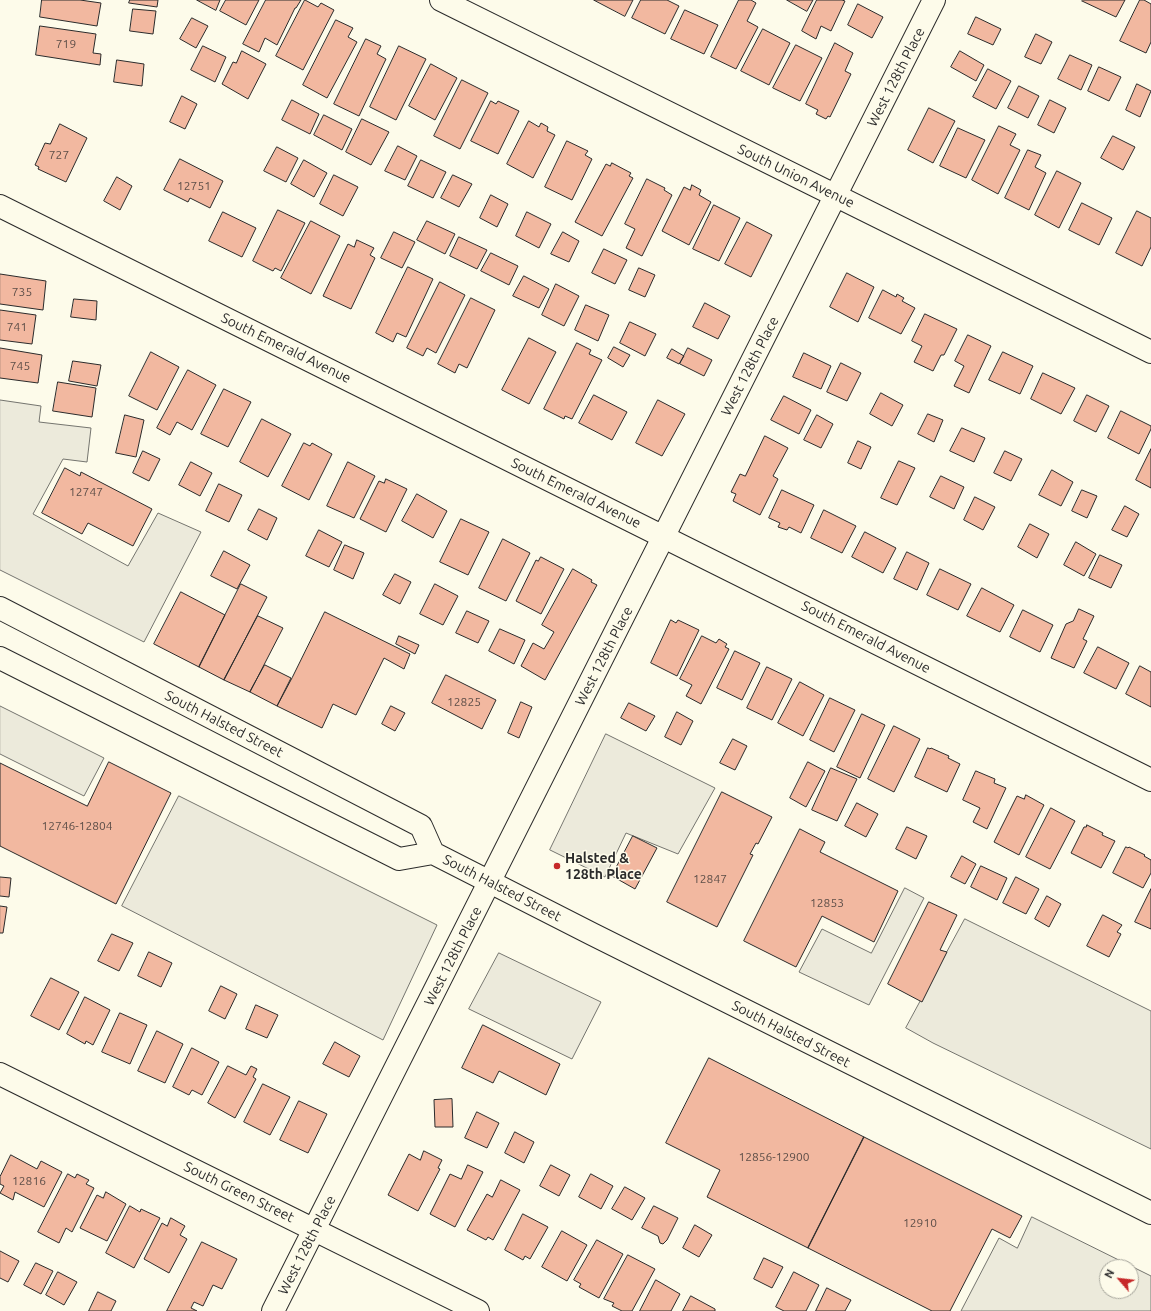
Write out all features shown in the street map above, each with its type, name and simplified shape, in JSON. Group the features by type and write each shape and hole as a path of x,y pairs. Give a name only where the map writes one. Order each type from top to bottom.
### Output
{"street":[{"name":"South Union Avenue","path":"441,0 1151,352"},
{"name":"West 128th Place","path":"273,1311 934,0"},
{"name":"South Emerald Avenue","path":"0,206 1151,780"},
{"name":"South Halsted Street","path":"0,608 421,826 433,853"},
{"name":"South Halsted Street","path":"0,658 399,859 433,853 490,883 1151,1213"},
{"name":"South Green Street","path":"0,1074 478,1311"}],"shaded area":[{"path":"0,400 41,406 39,422 91,428 87,462 63,459 33,514 128,566 158,513 201,532 144,642 0,570"},
{"path":"0,706 104,758 84,796 0,754"},
{"path":"606,734 715,788 678,854 626,833 605,877 550,850"},
{"path":"179,796 437,925 383,1040 122,906"},
{"path":"905,888 924,898 869,1005 799,972 822,929 871,953"},
{"path":"965,919 1151,1011 1151,1149 933,1043 906,1028"},
{"path":"499,953 601,1002 572,1059 469,1009"},
{"path":"1032,1217 1117,1259 1099,1259 1099,1299 1139,1299 1139,1270 1151,1276 1151,1311 961,1311 999,1238 1017,1248"}],"building":[{"path":"42,0 80,0 101,3 97,26 40,17"},
{"path":"130,0 158,0 157,7 129,3"},
{"path":"197,0 220,0 216,10"},
{"path":"226,0 259,0 246,25 220,11"},
{"path":"266,0 301,0 295,8 277,45 265,38 259,52 243,44"},
{"path":"305,0 318,7 321,3 334,10 303,70 276,56"},
{"path":"594,0 633,0 625,16"},
{"path":"641,0 667,0 679,6 665,34 632,18"},
{"path":"739,0 751,0 756,3 747,21 758,27 736,69 711,57"},
{"path":"787,0 813,0 807,11"},
{"path":"817,0 845,1 831,31 821,26 816,39 802,31"},
{"path":"1125,0 1116,17 1082,1"},
{"path":"1140,0 1144,0 1151,4 1151,42 1146,53 1120,41"},
{"path":"858,4 883,17 872,38 848,25"},
{"path":"133,9 156,11 153,34 130,31"},
{"path":"685,10 718,25 704,54 671,39"},
{"path":"976,17 1001,29 993,45 968,34"},
{"path":"192,18 208,26 196,48 180,39"},
{"path":"336,20 353,28 348,37 357,42 327,98 303,85"},
{"path":"40,26 96,34 93,53 101,54 100,65 36,55"},
{"path":"763,29 790,43 769,85 741,71"},
{"path":"1036,34 1052,42 1041,64 1025,57"},
{"path":"366,39 381,46 377,54 386,59 359,116 334,104"},
{"path":"835,43 853,53 845,71 851,74 830,117 828,116 826,119 816,114 818,110 806,104"},
{"path":"796,45 822,58 800,101 773,88"},
{"path":"203,46 226,57 215,82 191,70"},
{"path":"399,46 426,59 396,120 370,107"},
{"path":"242,51 266,64 248,99 222,84 233,62 236,63"},
{"path":"960,51 984,65 976,81 951,67"},
{"path":"1070,55 1092,65 1081,90 1058,79"},
{"path":"117,60 144,64 142,86 114,82"},
{"path":"431,64 457,78 435,120 409,106"},
{"path":"1099,67 1121,77 1109,101 1088,91"},
{"path":"988,69 1011,81 996,109 973,97"},
{"path":"462,80 488,93 460,149 434,136"},
{"path":"1137,84 1151,91 1140,117 1126,110"},
{"path":"1019,86 1039,96 1028,118 1008,108"},
{"path":"182,96 197,104 185,129 170,122"},
{"path":"292,100 319,114 310,134 282,120"},
{"path":"1050,100 1066,108 1054,133 1038,125"},
{"path":"491,101 496,104 498,101 519,111 498,154 471,141"},
{"path":"929,108 955,121 933,163 908,150"},
{"path":"324,115 352,129 342,150 314,135"},
{"path":"362,119 389,132 371,165 346,152"},
{"path":"529,121 539,127 541,123 548,127 547,131 555,135 533,178 507,164"},
{"path":"60,124 87,138 66,182 38,169 39,167 35,165 45,143 50,144"},
{"path":"999,126 1016,134 1010,145 1020,150 998,194 972,180"},
{"path":"958,128 985,140 966,178 940,166"},
{"path":"1113,136 1135,147 1123,170 1101,158"},
{"path":"567,141 588,151 585,155 592,159 572,200 545,187"},
{"path":"398,146 417,156 405,180 385,171"},
{"path":"277,147 298,158 286,182 264,171"},
{"path":"1028,150 1041,155 1035,167 1046,173 1029,210 1005,198"},
{"path":"180,159 223,181 210,208 190,198 188,202 164,190"},
{"path":"304,160 327,173 314,197 291,184"},
{"path":"421,160 446,172 433,198 408,186"},
{"path":"612,163 631,173 629,176 633,178 602,236 575,222 606,164 610,166"},
{"path":"1057,171 1081,183 1059,228 1035,215"},
{"path":"334,175 358,187 343,216 320,204"},
{"path":"453,175 472,184 459,207 441,198"},
{"path":"117,177 132,186 120,210 104,201"},
{"path":"647,179 665,188 664,190 672,195 642,256 626,248 635,229 625,224"},
{"path":"692,185 701,190 699,195 711,202 689,245 662,231 684,187 690,190"},
{"path":"491,195 508,204 497,227 480,218"},
{"path":"1082,203 1112,218 1099,245 1069,230"},
{"path":"714,205 740,218 719,261 693,249"},
{"path":"278,210 305,223 281,271 275,268 273,271 253,261"},
{"path":"1137,211 1151,218 1151,247 1142,266 1116,253"},
{"path":"223,212 256,228 242,257 209,241"},
{"path":"527,212 551,224 539,248 516,236"},
{"path":"311,221 340,236 311,294 281,278"},
{"path":"427,221 455,234 445,254 417,240"},
{"path":"747,222 772,235 751,277 725,264"},
{"path":"394,232 415,242 402,268 381,258"},
{"path":"563,232 579,241 569,262 551,254"},
{"path":"459,237 487,250 477,269 450,256"},
{"path":"357,240 374,248 370,255 375,258 351,309 323,296 348,244 354,247"},
{"path":"604,249 627,260 615,284 592,273"},
{"path":"491,253 518,266 509,285 481,271"},
{"path":"408,267 433,279 406,337 397,333 393,342 376,333"},
{"path":"639,268 655,275 645,297 629,290"},
{"path":"847,273 874,287 858,322 830,307"},
{"path":"0,274 46,281 43,310 0,304"},
{"path":"524,276 549,289 539,308 513,296"},
{"path":"440,282 465,295 436,353 427,348 423,356 407,348"},
{"path":"556,284 579,296 564,326 542,315"},
{"path":"883,290 896,297 897,294 904,298 902,301 915,308 901,334 869,318"},
{"path":"471,298 495,310 467,368 459,364 455,373 438,364"},
{"path":"74,299 97,301 96,320 71,317"},
{"path":"705,303 730,316 718,339 693,327"},
{"path":"586,305 609,315 598,341 575,330"},
{"path":"0,310 36,315 32,344 0,340"},
{"path":"925,314 957,329 944,355 941,355 933,371 914,362 922,346 912,341"},
{"path":"630,322 656,334 645,356 620,343"},
{"path":"968,335 991,346 969,393 954,386 964,366 955,361"},
{"path":"529,338 556,352 529,404 502,390"},
{"path":"577,343 591,350 589,354 602,360 572,419 565,416 564,419 544,409"},
{"path":"614,347 630,355 623,367 608,358"},
{"path":"0,348 42,355 38,383 0,378"},
{"path":"688,348 712,360 704,376 680,364"},
{"path":"672,349 684,356 679,364 667,358"},
{"path":"151,352 179,367 157,410 129,396"},
{"path":"1003,352 1033,366 1020,394 989,380"},
{"path":"804,353 831,366 821,389 793,377"},
{"path":"73,361 101,365 97,386 69,381"},
{"path":"841,363 861,373 847,401 827,392"},
{"path":"188,370 216,385 192,430 177,422 170,435 157,428"},
{"path":"1043,373 1075,388 1061,414 1031,399"},
{"path":"58,382 96,388 92,417 53,411"},
{"path":"224,389 251,402 228,447 201,434"},
{"path":"881,393 903,405 892,426 870,414"},
{"path":"594,395 627,412 612,440 579,423"},
{"path":"1087,395 1109,406 1096,432 1074,421"},
{"path":"784,396 811,410 799,434 771,420"},
{"path":"658,400 685,414 662,456 636,443"},
{"path":"1121,411 1151,426 1139,454 1108,438"},
{"path":"928,414 943,420 934,442 918,434"},
{"path":"125,415 144,420 136,457 116,453"},
{"path":"817,415 833,424 821,448 804,440"},
{"path":"262,419 291,434 268,477 240,462"},
{"path":"962,428 985,438 974,462 950,451"},
{"path":"765,436 788,448 773,476 778,479 760,515 733,501 736,494 731,492 740,474 745,476"},
{"path":"858,441 871,447 861,469 848,463"},
{"path":"304,443 310,446 312,443 332,454 309,500 282,486"},
{"path":"1151,449 1151,488 1136,480"},
{"path":"143,451 160,459 149,481 133,473"},
{"path":"1005,451 1022,459 1011,481 994,473"},
{"path":"899,461 915,468 897,505 881,498"},
{"path":"191,462 212,473 200,496 179,485"},
{"path":"348,462 375,476 354,518 327,506"},
{"path":"65,468 80,476 81,472 152,509 133,546 88,523 82,534 42,513"},
{"path":"1052,470 1073,482 1061,506 1039,495"},
{"path":"941,476 964,487 954,509 930,497"},
{"path":"386,479 407,489 386,532 360,519 379,481 384,483"},
{"path":"219,484 242,495 229,522 206,511"},
{"path":"782,490 814,505 801,533 789,527 787,530 778,527 780,523 769,518"},
{"path":"1082,490 1097,496 1087,518 1072,511"},
{"path":"417,494 447,511 433,538 402,521"},
{"path":"975,497 995,507 983,530 964,520"},
{"path":"1125,506 1139,514 1127,537 1112,530"},
{"path":"259,509 277,518 267,540 248,530"},
{"path":"824,510 856,526 842,553 811,538"},
{"path":"461,519 489,532 468,575 440,562"},
{"path":"1030,524 1049,534 1037,558 1018,547"},
{"path":"319,530 342,542 329,567 306,556"},
{"path":"865,532 896,548 883,573 852,557"},
{"path":"503,539 530,553 506,601 479,588"},
{"path":"1076,542 1096,554 1084,576 1064,565"},
{"path":"345,545 364,553 353,579 334,570"},
{"path":"224,551 250,565 237,589 211,576"},
{"path":"907,552 929,563 917,590 894,579"},
{"path":"1100,555 1122,565 1111,588 1089,578"},
{"path":"541,557 564,569 541,614 516,601 536,560 538,561"},
{"path":"573,569 592,580 591,582 597,585 545,680 521,666 533,643 544,649 554,632 542,625"},
{"path":"940,569 971,584 958,610 927,595"},
{"path":"395,574 411,582 400,604 383,595"},
{"path":"241,584 267,597 224,680 199,667"},
{"path":"435,584 458,596 443,625 420,614"},
{"path":"982,588 1014,605 1000,632 967,616"},
{"path":"181,592 225,615 199,667 154,644"},
{"path":"1079,609 1094,616 1083,639 1087,641 1074,668 1051,658 1066,624 1073,621"},
{"path":"1023,610 1053,625 1040,652 1010,637"},
{"path":"467,611 489,621 478,643 456,633"},
{"path":"325,612 410,654 404,669 384,658 356,715 333,704 322,728 277,706"},
{"path":"258,616 283,628 250,692 224,680"},
{"path":"671,620 676,623 678,620 699,630 677,676 651,663"},
{"path":"500,629 525,640 514,664 489,651"},
{"path":"399,636 419,645 415,654 396,644"},
{"path":"702,636 716,643 719,639 727,644 725,647 729,649 701,704 686,696 692,685 680,679"},
{"path":"1098,647 1129,663 1116,689 1084,673"},
{"path":"735,651 760,663 742,700 717,688"},
{"path":"265,665 291,678 277,706 250,692"},
{"path":"1140,666 1151,672 1151,707 1126,694"},
{"path":"767,667 792,679 772,720 747,708"},
{"path":"446,675 496,700 482,729 432,703"},
{"path":"800,682 824,695 803,736 778,723"},
{"path":"830,698 855,710 834,752 810,740"},
{"path":"521,702 532,707 519,738 508,733"},
{"path":"629,703 655,716 646,731 621,718"},
{"path":"391,706 405,713 395,731 382,724"},
{"path":"677,712 693,721 681,745 665,737"},
{"path":"862,714 885,725 860,778 837,767"},
{"path":"894,726 920,739 894,792 868,779"},
{"path":"733,739 747,746 735,770 720,763"},
{"path":"928,748 949,756 948,758 960,764 947,792 915,777"},
{"path":"109,762 171,793 116,904 0,846 0,763 87,806"},
{"path":"808,762 825,771 806,807 790,798"},
{"path":"831,768 857,779 837,821 812,810"},
{"path":"976,771 995,779 994,783 1006,788 987,829 973,822 980,808 963,800"},
{"path":"722,792 772,817 758,844 756,843 750,854 753,855 717,927 667,902"},
{"path":"1026,795 1044,805 1019,855 994,842 1017,796 1024,799"},
{"path":"857,803 878,814 866,837 845,826"},
{"path":"1051,808 1075,821 1050,869 1026,857"},
{"path":"1087,825 1103,833 1102,835 1115,841 1101,868 1071,853 1084,827"},
{"path":"907,827 927,836 916,859 896,849"},
{"path":"800,829 825,842 820,852 898,891 874,942 822,916 796,967 744,941"},
{"path":"633,836 657,848 635,889 612,876"},
{"path":"1126,847 1145,855 1144,856 1151,860 1151,873 1143,888 1113,873"},
{"path":"962,856 976,864 965,884 951,877"},
{"path":"981,866 1007,878 997,900 971,887"},
{"path":"0,877 11,878 9,897 0,896"},
{"path":"1016,877 1039,889 1026,914 1003,903"},
{"path":"1151,889 1151,929 1135,922"},
{"path":"1047,896 1061,904 1049,927 1035,919"},
{"path":"929,902 957,915 940,950 947,952 922,1002 888,984"},
{"path":"0,906 7,907 3,933 0,933"},
{"path":"1103,915 1122,925 1117,932 1121,934 1109,957 1087,946"},
{"path":"112,934 133,943 119,971 98,961"},
{"path":"149,952 172,963 161,987 138,976"},
{"path":"51,978 79,992 59,1030 31,1016"},
{"path":"221,986 237,994 225,1019 209,1011"},
{"path":"85,997 110,1010 93,1045 86,1041 85,1044 67,1034"},
{"path":"256,1005 278,1015 267,1038 246,1029"},
{"path":"120,1013 147,1025 130,1064 102,1052"},
{"path":"483,1025 560,1064 546,1095 499,1071 493,1083 462,1068"},
{"path":"157,1031 183,1044 165,1083 138,1071"},
{"path":"335,1042 360,1056 349,1077 323,1064"},
{"path":"192,1048 219,1062 202,1095 192,1090 189,1095 173,1087"},
{"path":"709,1058 864,1137 808,1248 707,1197 720,1170 666,1143"},
{"path":"228,1066 246,1075 251,1066 257,1069 253,1077 256,1079 235,1118 208,1103"},
{"path":"263,1084 290,1097 270,1135 244,1122"},
{"path":"452,1099 453,1127 435,1127 434,1100"},
{"path":"299,1101 327,1114 308,1153 280,1140"},
{"path":"477,1112 499,1123 487,1148 465,1138"},
{"path":"515,1132 534,1142 524,1163 505,1153"},
{"path":"864,1137 1022,1216 1010,1238 992,1229 950,1311 932,1311 808,1248"},
{"path":"424,1151 442,1160 438,1168 440,1169 418,1211 388,1195 409,1154 420,1160"},
{"path":"11,1155 37,1169 41,1161 62,1172 44,1207 15,1192 13,1200 0,1193 4,1186 0,1184 0,1177"},
{"path":"468,1165 483,1172 455,1227 430,1214 450,1174 461,1179"},
{"path":"551,1165 570,1175 559,1196 540,1186"},
{"path":"68,1174 75,1178 77,1174 89,1180 86,1184 94,1188 72,1232 66,1228 59,1243 38,1232"},
{"path":"591,1174 613,1186 601,1209 579,1197"},
{"path":"501,1180 520,1190 493,1240 488,1237 486,1240 467,1230 487,1194 492,1197"},
{"path":"625,1187 645,1198 632,1220 612,1209"},
{"path":"106,1192 126,1204 107,1241 80,1228 97,1195 103,1198"},
{"path":"130,1206 140,1212 141,1209 160,1218 134,1268 106,1253"},
{"path":"654,1206 678,1218 667,1240 663,1244 660,1243 658,1236 642,1228"},
{"path":"523,1214 548,1227 530,1259 525,1256 523,1260 505,1250"},
{"path":"171,1218 185,1226 180,1235 187,1239 169,1273 144,1259 162,1223 167,1226"},
{"path":"695,1225 712,1235 699,1257 683,1248"},
{"path":"562,1231 587,1245 567,1281 542,1267"},
{"path":"597,1240 623,1254 599,1298 579,1287 581,1284 574,1280"},
{"path":"202,1242 237,1259 222,1289 213,1285 203,1306 194,1302 191,1308 197,1311 167,1311"},
{"path":"0,1251 19,1261 8,1282 0,1278"},
{"path":"628,1255 655,1269 632,1311 622,1311 612,1306 614,1303 604,1299"},
{"path":"764,1258 783,1267 772,1288 754,1279"},
{"path":"36,1263 53,1271 41,1294 24,1285"},
{"path":"58,1272 77,1282 64,1305 46,1295"},
{"path":"794,1272 819,1285 806,1311 784,1311 776,1307"},
{"path":"656,1280 680,1294 671,1311 640,1311"},
{"path":"827,1288 851,1300 845,1311 816,1311"},
{"path":"98,1292 116,1301 111,1311 89,1311"},
{"path":"691,1296 715,1309 715,1311 683,1311"}],"place":[{"name":"Halsted & 128th Place","path":"557,866"}]}
